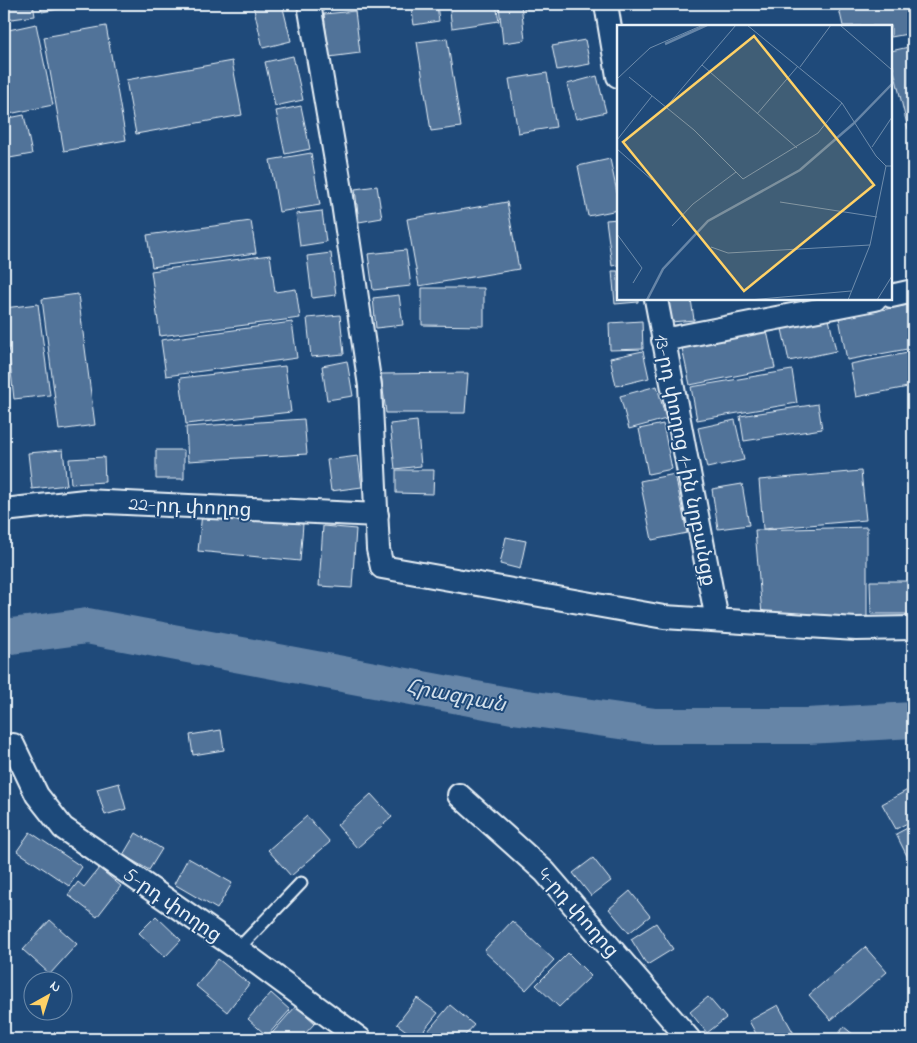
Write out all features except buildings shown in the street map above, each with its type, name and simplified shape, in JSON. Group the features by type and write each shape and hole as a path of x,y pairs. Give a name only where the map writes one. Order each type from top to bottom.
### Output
{"street":[{"path":"309,4 341,190 370,386 378,549 382,567 664,617 856,629 913,628"},
{"path":"606,4 617,70"},
{"path":"892,296 913,292"},
{"name":"13-րդ փողոց 1-ին նրբանցք","path":"656,300 718,620"},
{"path":"663,340 870,300"},
{"name":"22-րդ փողոց","path":"4,510 85,501 377,515"},
{"name":"5-րդ փողոց","path":"13,745 37,794 63,828 238,949 360,1039"},
{"name":"4-րդ փողոց","path":"459,795 545,872 689,1039"}],"lane":[{"path":"238,949 301,883"}],"waterway":[{"name":"Հրազդան","path":"4,637 87,626 513,706 655,726 807,726 913,720"}]}
